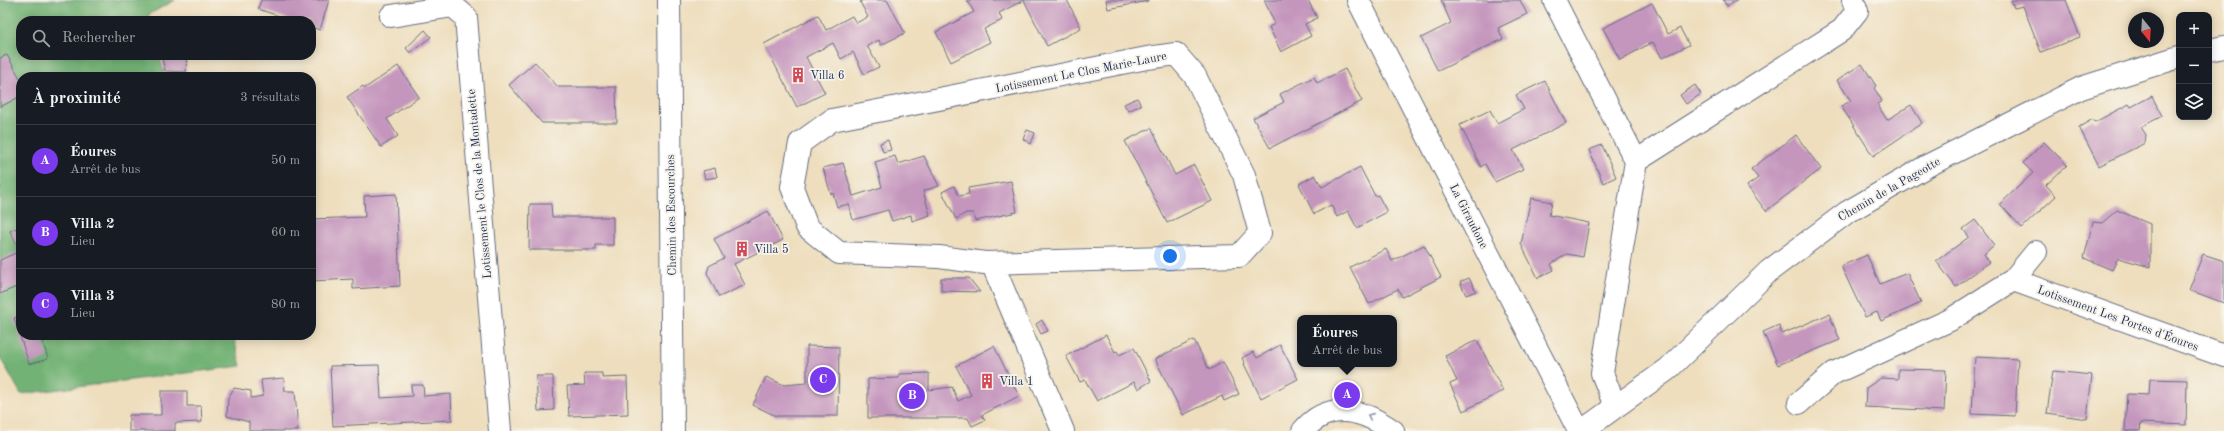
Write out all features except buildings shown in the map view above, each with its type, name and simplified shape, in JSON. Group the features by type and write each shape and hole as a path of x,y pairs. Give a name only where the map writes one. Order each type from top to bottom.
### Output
{"street":[{"name":"Chemin des Escourches","path":"669,0 673,431"},
{"name":"La Giraudone","path":"1358,0 1579,431"},
{"path":"1554,0 1636,161 1602,373 1615,406"},
{"path":"1636,161 1842,30 1857,11 1853,0"},
{"name":"Lotissement le Clos de la Montadette","path":"391,16 453,6 466,17 500,431"},
{"path":"2212,49 2224,46"},
{"name":"Lotissement Le Clos Marie-Laure","path":"1176,54 1195,76 1244,175 1260,233 1239,256 992,263 939,257 839,253 807,227 792,187 800,143 832,120 1147,58 1176,54"},
{"name":"Chemin de la Pageotte","path":"1582,431 1668,369 1769,271 1846,213 1927,166 2082,88 2176,58"},
{"path":"1799,403 1834,372 1950,320 2013,280 2036,252"},
{"path":"992,263 1063,431"},
{"name":"Lotissement Les Portes d'Éoures","path":"2013,280 2224,356"},
{"path":"1303,431 1313,420 1344,410 1362,413 1377,420 1393,431"}],"green space":[{"path":"0,0 175,0 148,16 16,16 16,60 160,60 164,72 16,72 16,340 234,340 241,366 21,394 0,357"}],"place":[{"name":"Villa 6","path":"798,75"},
{"name":"Villa 5","path":"742,249"},
{"name":"Villa 3","path":"823,380"},
{"name":"Villa 1","path":"987,381"},
{"name":"Éoures","path":"1347,395"},
{"name":"Villa 2","path":"912,396"}]}
